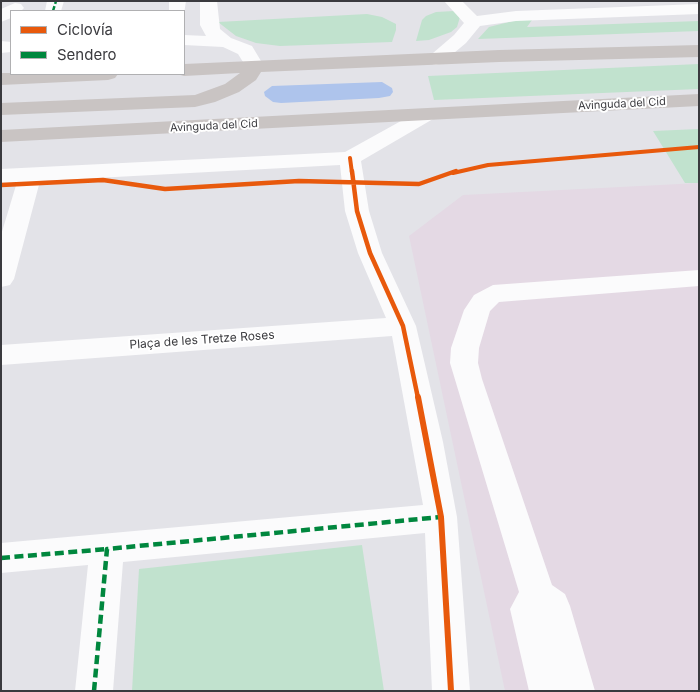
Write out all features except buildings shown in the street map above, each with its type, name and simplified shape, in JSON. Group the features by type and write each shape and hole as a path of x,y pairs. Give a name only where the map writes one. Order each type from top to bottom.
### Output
{"main road":[{"path":"499,56 699,42"},
{"path":"185,70 499,56 699,51"},
{"path":"1,109 208,98 232,88 249,76 256,66"},
{"path":"1,78 66,75"},
{"name":"Avinguda del Cid","path":"1,136 699,100"},
{"name":"Avinguda del Cid","path":"426,115 699,115"}],"street":[{"path":"208,1 209,25 212,32 224,42"},
{"path":"452,1 473,22"},
{"path":"473,22 516,16 699,9"},
{"path":"434,59 460,39 470,29 473,22"},
{"path":"185,40 224,42 245,50 256,66"},
{"path":"1,176 350,158 426,115"},
{"path":"350,158 357,211 370,253 403,326 428,442 441,516 451,691"},
{"path":"1,279 30,175"},
{"path":"576,691 552,606 538,595 464,363 465,348 477,310 483,301 493,294 510,291 699,278"},
{"name":"Plaça de les Tretze Roses","path":"1,355 403,326"},
{"path":"1,558 441,516"},
{"path":"94,691 107,549"},
{"path":"538,595 528,609 548,691"}],"shaded area":[{"path":"699,183 699,691 505,691 409,236 463,195"}],"green space":[{"path":"454,11 460,17 457,27 451,32 429,40 416,41 422,20 426,16 436,12"},
{"path":"367,14 382,17 396,24 392,42 280,46 256,43 236,36 218,22"},
{"path":"517,20 532,20 527,27 699,21 699,31 478,39 489,27"},
{"path":"699,64 699,89 434,100 428,76"},
{"path":"699,129 699,183 685,183 653,131"},
{"path":"362,545 384,691 132,691 139,569"}],"water":[{"path":"382,82 392,88 393,92 390,96 281,103 273,102 265,96 264,92 272,86"}],"marked path":[{"path":"53,10 56,1"},
{"path":"94,691 107,549 441,517"},
{"path":"1,558 107,549"}],"cycle path":[{"path":"1,185 103,180 165,189 299,181 419,184 427,183 460,170 488,165 699,147"},
{"path":"350,158 357,211 370,253 403,326 428,442 441,517 451,691"}]}
